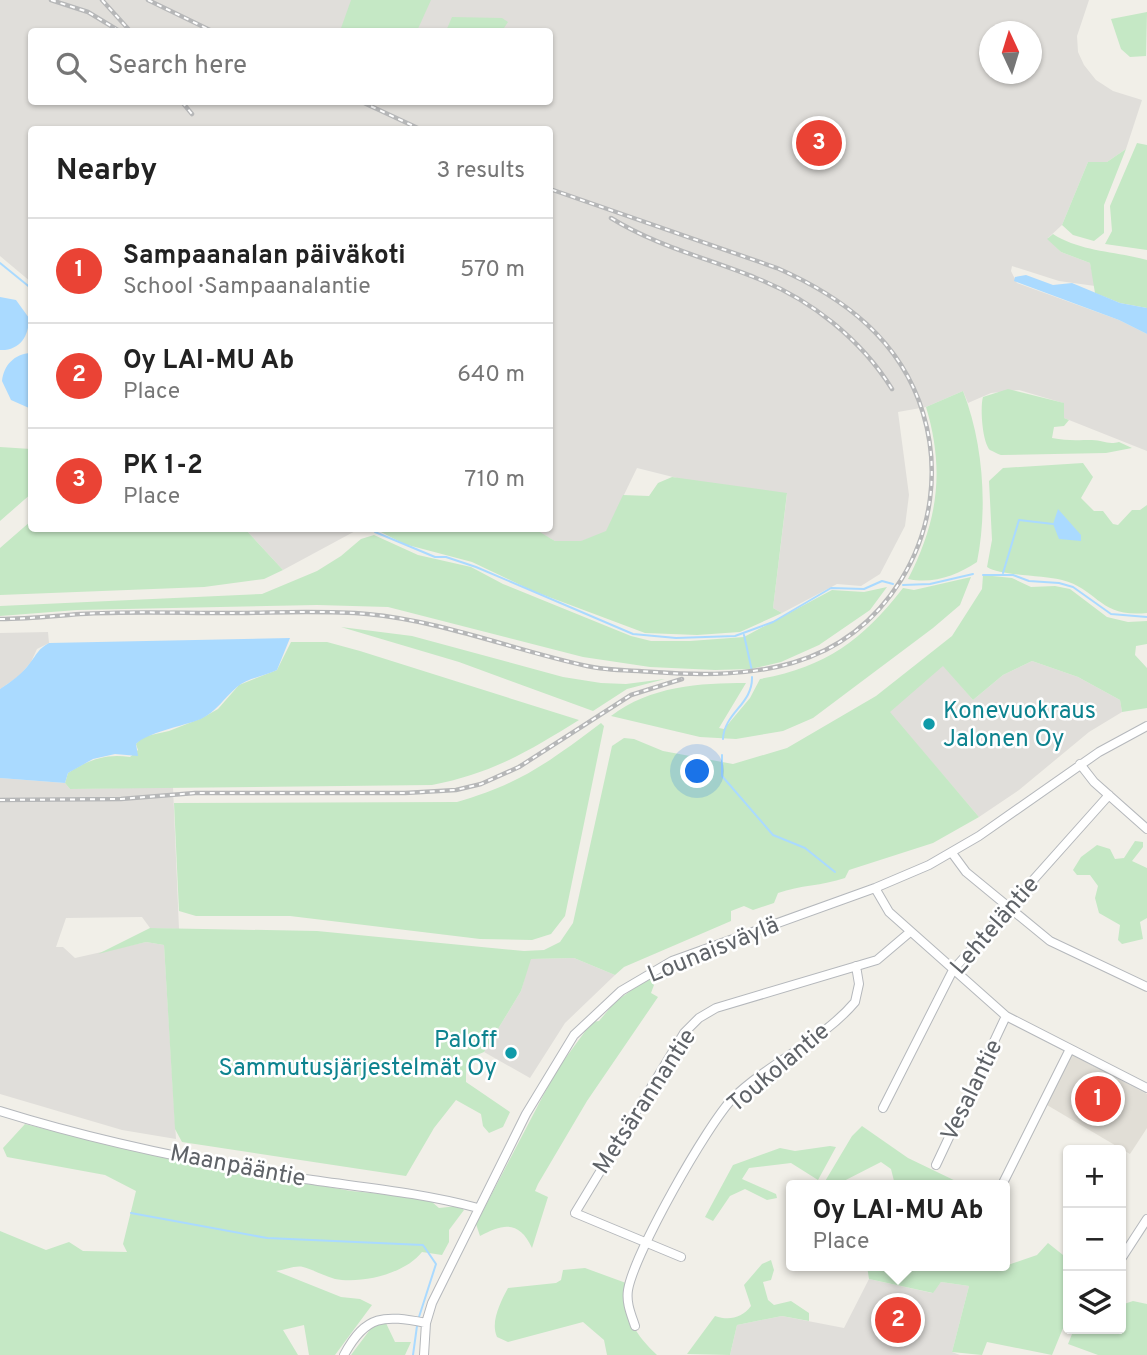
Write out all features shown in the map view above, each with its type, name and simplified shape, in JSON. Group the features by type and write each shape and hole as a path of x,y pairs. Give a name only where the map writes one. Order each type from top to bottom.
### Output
{"street":[{"name":"Lounaisväylä","path":"424,1355 426,1323 432,1303 478,1208 556,1060 582,1026 621,990 672,961 876,888 952,853 1080,764 1147,726"},
{"path":"1080,764 1147,829"},
{"name":"Lehteläntie","path":"883,1108 953,970 1109,795"},
{"path":"952,853 966,872 1050,941 1147,987"},
{"path":"876,888 889,912 1006,1016 1147,1088"},
{"name":"Metsärannantie","path":"681,1257 575,1213 684,1034 699,1018 716,1009 877,960 910,932"},
{"name":"Toukolantie","path":"646,1241 731,1100 855,1002 859,984 856,966"},
{"name":"Vesalantie","path":"936,1165 1006,1016"},
{"path":"1004,1180 1070,1049"},
{"name":"Maanpääntie","path":"0,1111 99,1139 295,1177 408,1192 478,1208"},
{"path":"1126,1251 1147,1219"},
{"path":"635,1326 628,1293 646,1241"},
{"path":"344,1355 358,1334 374,1320 383,1317 426,1323"}],"shaded area":[{"path":"0,0 1089,0 1077,36 1078,52 1084,65 1096,80 1113,91 1142,100 1126,149 1107,162 1088,162 1062,225 1048,238 1061,252 1090,263 1095,286 1059,281 1012,266 1011,271 1017,283 1119,320 1147,334 1147,451 1064,418 1063,403 1019,390 991,393 968,403 963,391 926,407 898,412 909,495 905,526 880,574 861,586 837,584 782,613 773,608 787,494 693,482 637,468 606,532 582,541 555,541 538,532 553,532 553,126 28,126 28,279 0,256"},
{"path":"248,532 353,532 283,570"},
{"path":"48,632 49,643 37,649 31,662 19,676 0,689 0,633"},
{"path":"1032,661 1078,677 1120,700 1122,712 1089,732 1019,790 979,817 889,712 943,665 973,700 1003,675"},
{"path":"0,778 65,783 70,789 173,787 179,929 150,928 142,917 66,918 56,947 63,947 75,958 146,942 164,945 176,1139 122,1130 0,1094"},
{"path":"574,958 615,975 565,1023 530,1078 484,1052 521,991 530,959"},
{"path":"1071,1054 1147,1094 1147,1128 1130,1154 1126,1152 1126,1145 1115,1145 1047,1105"},
{"path":"869,1279 932,1293 941,1282 969,1286 952,1352 960,1355 730,1355 737,1325 782,1316 844,1328"}],"green space":[{"path":"351,0 431,0 418,28 341,28"},
{"path":"1147,12 1146,56 1130,57 1121,49 1111,19"},
{"path":"452,17 502,18 508,22 504,28 447,28"},
{"path":"1137,143 1147,145 1147,250 1105,244 1112,231 1110,206"},
{"path":"1126,149 1104,205 1104,233 1094,241 1073,235 1062,225 1088,162 1107,162"},
{"path":"1053,234 1087,248 1147,260 1147,308 1120,303 1095,293 1090,263 1061,252 1047,239"},
{"path":"1008,389 1064,403 1064,418 1069,420 1064,426 1054,427 1052,438 1119,442 1132,448 1106,453 995,453 987,446 983,432 983,397"},
{"path":"963,391 975,432 982,475 982,519 977,562 944,578 908,579 926,537 935,495 935,452 926,407"},
{"path":"0,447 28,449 28,496 0,521"},
{"path":"1083,463 1093,477 1081,498 1094,511 1103,511 1113,524 1118,525 1132,510 1140,510 1147,505 1147,613 1119,611 1074,584 1062,580 1002,572 987,567 992,540 989,481 1003,468"},
{"path":"672,477 787,493 773,608 782,613 740,632 697,635 645,633 533,591 472,562 404,544 381,532 540,532 555,541 581,541 606,531 623,495 649,496 658,483"},
{"path":"28,524 28,532 248,532 283,570 264,579 204,587 0,595 0,548"},
{"path":"374,535 418,555 471,567 503,584 631,636 651,641 744,637 832,590 864,592 887,587 870,610 819,645 781,662 751,669 650,667 583,657 388,607 317,605 77,610 0,616 0,606 262,594 317,571 361,539"},
{"path":"983,575 1012,578 1031,587 1055,586 1070,589 1107,617 1128,622 1147,621 1147,644 1136,646 1135,655 1147,668 1147,708 1122,712 1120,700 1078,677 1032,661 1003,675 973,700 943,666 890,712 979,817 933,843 849,870 845,878 778,893 774,903 753,910 744,906 731,911 731,921 624,967 615,975 574,958 531,959 521,991 484,1052 472,1057 466,1070 466,1082 510,1112 503,1127 489,1133 483,1126 481,1114 456,1100 434,1128 406,1176 182,1142 175,1129 164,945 146,942 98,954 150,928 317,931 524,951 544,950 560,942 573,923 612,746 624,738 634,739 663,751 733,764 787,748 876,696 952,636 982,589"},
{"path":"971,577 960,605 933,628 813,718 783,731 736,739 700,737 611,716 642,698 659,692 711,684 746,683 719,728 724,729 750,698 760,679 804,667 840,649 872,623 903,588 914,590"},
{"path":"341,627 412,636 563,677 626,684 665,679 627,689 593,711 459,662"},
{"path":"291,642 327,642 579,720 492,768 432,785 70,789 65,783 68,773 83,764 105,757 130,757 138,750 136,744 142,737 169,731 218,709 239,685 277,670"},
{"path":"601,723 604,726 565,916 551,934 532,940 480,939 290,916 196,916 179,911 174,803 457,802 517,779"},
{"path":"1135,841 1143,842 1143,847 1132,861 1147,868 1147,918 1140,922 1143,939 1122,944 1118,940 1120,925 1099,913 1095,898 1098,886 1090,875 1077,875 1073,870 1081,857 1097,845 1110,849 1115,859 1124,858"},
{"path":"650,977 654,985 651,993 658,997 587,1101 538,1184 535,1191 548,1197 532,1248 522,1233 511,1227 497,1228 480,1236 476,1224 556,1071 592,1022 599,1021 615,1002"},
{"path":"25,1124 142,1153 351,1191 414,1197 432,1202 439,1208 458,1206 464,1210 449,1230 449,1242 442,1255 422,1252 405,1266 382,1276 346,1280 300,1267 276,1271 341,1297 360,1299 372,1305 335,1355 309,1355 304,1325 283,1330 298,1355 0,1355 0,1231 46,1250 69,1242 83,1251 127,1252 123,1244 136,1191 105,1175 7,1157 3,1148"},
{"path":"862,1126 908,1158 954,1180 894,1180 891,1169 881,1162 846,1180 826,1180 852,1136"},
{"path":"836,1147 818,1180 791,1163 749,1168 742,1179 776,1194 777,1198 767,1200 745,1189 730,1196 713,1221 705,1217 733,1165 780,1148 795,1151"},
{"path":"1048,1243 1063,1255 1063,1328 1052,1355 987,1342 982,1355 952,1352 969,1286 941,1282 933,1293 869,1279 868,1271 1010,1271 1010,1264 1037,1255"},
{"path":"771,1260 774,1270 771,1280 763,1282 768,1300 774,1305 791,1301 809,1313 809,1321 782,1316 737,1325 730,1355 687,1354 715,1316 735,1317 751,1306 744,1285 762,1264"},
{"path":"585,1268 626,1283 627,1305 632,1323 657,1355 607,1355 604,1340 583,1322 508,1342 497,1337 496,1318 508,1288 556,1283 561,1280 563,1270"},
{"path":"1133,1301 1147,1304 1147,1355 1098,1355 1068,1344 1072,1334 1126,1334 1126,1303"},
{"path":"385,1321 395,1342 411,1342 405,1355 351,1355 372,1327"}],"water":[{"path":"1026,275 1053,285 1072,283 1120,303 1147,308 1147,334 1119,320 1014,281 1015,277"},
{"path":"0,297 16,300 28,317 28,324 22,342 13,348 0,350"},
{"path":"28,354 28,408 11,400 2,381 11,361"},
{"path":"1058,509 1081,535 1081,541 1059,539 1053,524"},
{"path":"290,638 277,670 241,684 201,719 141,740 136,744 138,756 115,754 93,759 68,773 65,783 0,778 0,689 20,674 49,643"}],"waterway":[{"path":"0,263 28,286"},
{"path":"1003,573 1019,520 1053,524"},
{"path":"375,532 435,557 446,557 476,567 633,634 676,638 735,636 773,622 831,588 864,589 882,581 893,584"},
{"path":"903,585 930,584 973,574"},
{"path":"983,575 1013,575 1029,581 1059,583 1073,587 1111,614 1147,617"},
{"path":"744,635 752,671"},
{"path":"723,739 728,722 748,694 752,677"},
{"path":"722,755 722,776 773,835 805,848 835,872"},
{"path":"131,1213 267,1238 423,1245 436,1264 419,1317"},
{"path":"413,1355 417,1326"}],"railway":[{"path":"51,0 88,12 114,28"},
{"path":"102,0 127,28"},
{"path":"148,0 206,28"},
{"path":"184,105 192,114"},
{"path":"368,105 413,126"},
{"path":"0,619 117,613 367,614 423,623 595,668 690,674 760,670 793,663 824,651 852,634 878,610 912,561 920,541 930,499 932,477 928,434 913,387 900,364 885,343 846,307 801,280 777,268 553,190"},
{"path":"611,218 646,236 756,278 796,297 850,337 892,389"},
{"path":"0,800 121,799 195,793 405,793 456,790 481,784 519,767 631,695 682,679"}],"place":[{"name":"PK 1-2","path":"819,143"},
{"name":"Konevuokraus Jalonen Oy","path":"929,724"},
{"name":"Paloff Sammutusjärjestelmät Oy","path":"511,1053"},
{"name":"Sampaanalan päiväkoti","path":"1098,1099"},
{"name":"Oy LAI-MU Ab","path":"898,1320"}]}
